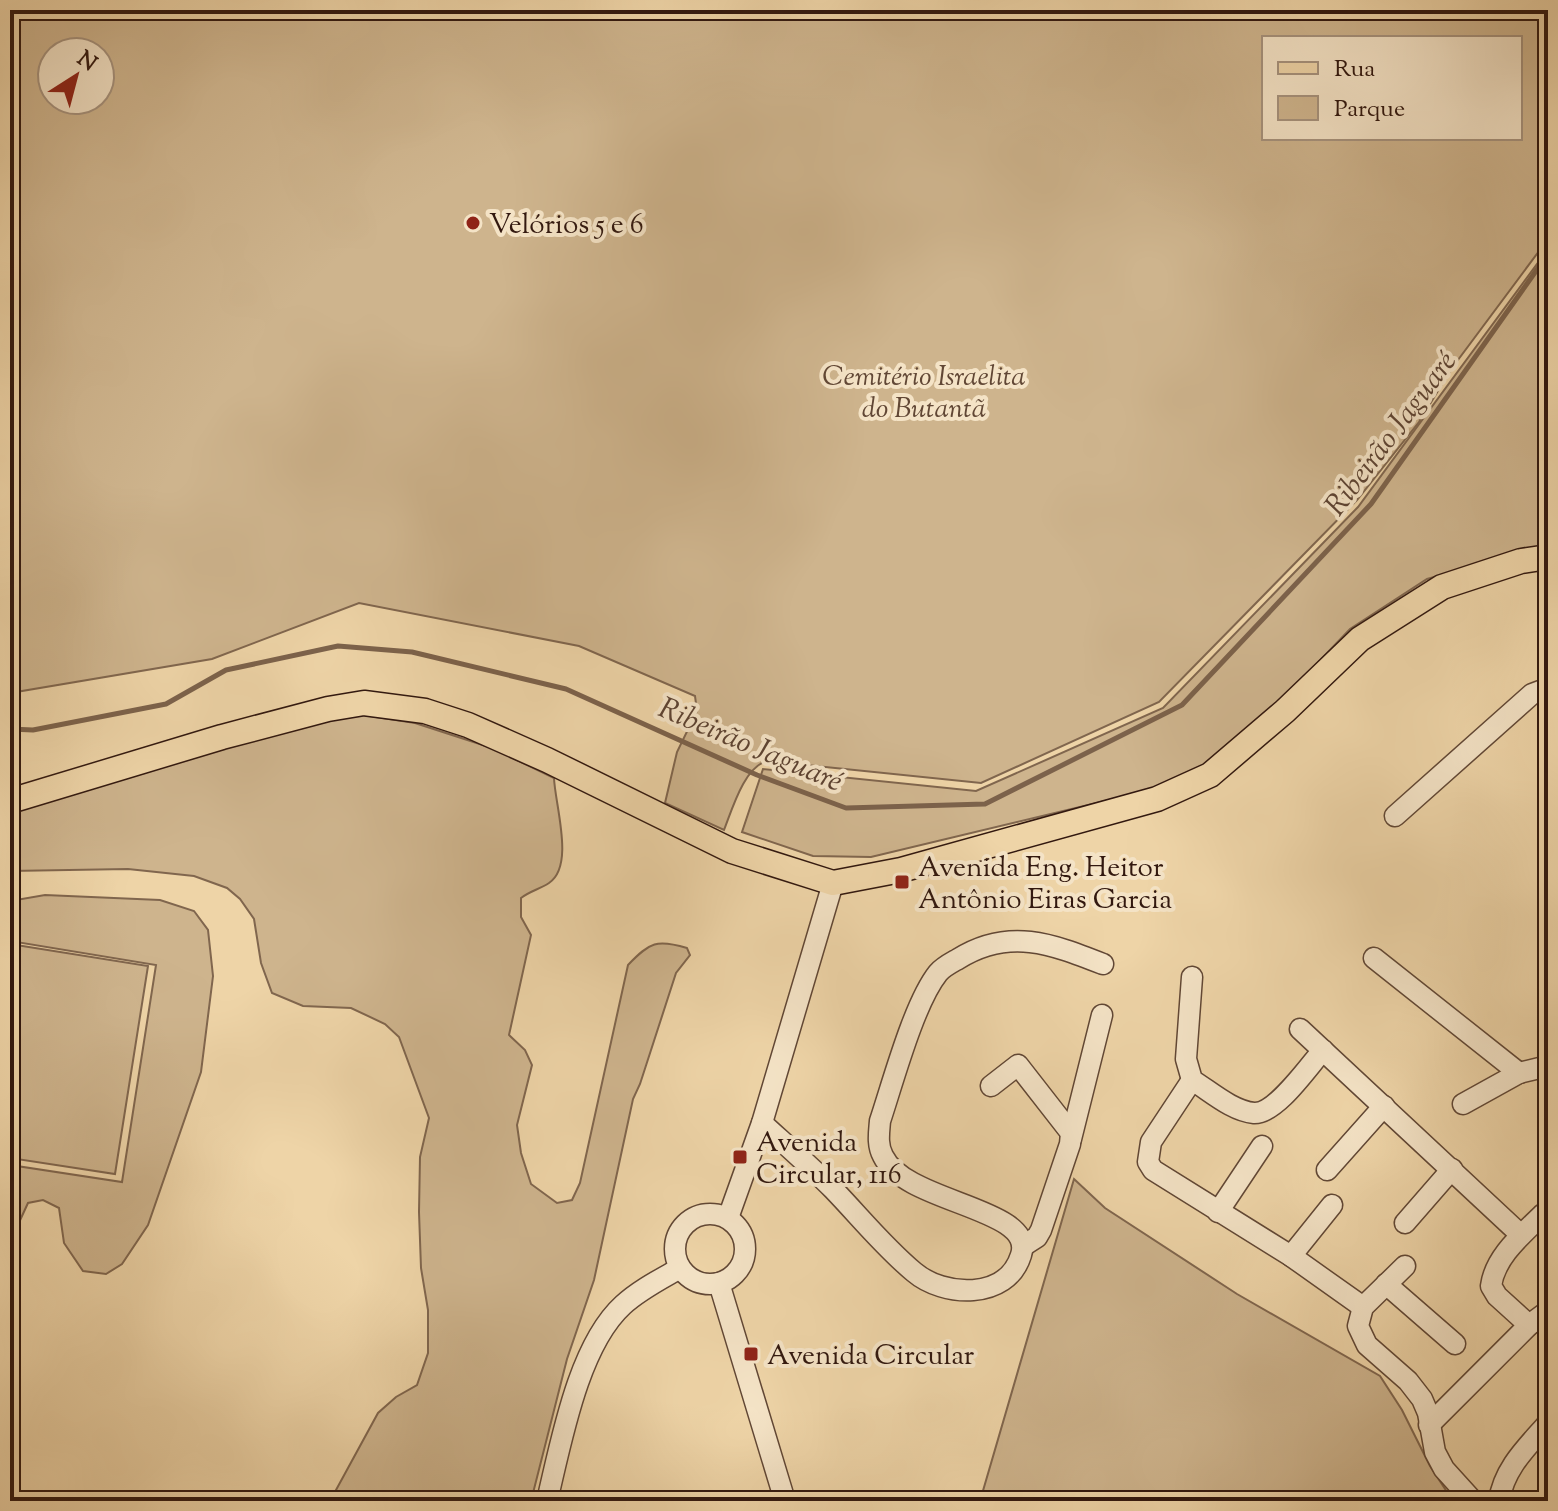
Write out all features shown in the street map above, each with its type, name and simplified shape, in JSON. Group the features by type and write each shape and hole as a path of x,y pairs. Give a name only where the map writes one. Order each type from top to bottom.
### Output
{"main road":[{"path":"10,801 222,737 328,709 364,703 425,711 468,725 547,760 732,851 833,883 901,870 1157,799 1210,775 1285,711 1360,639 1442,587 1521,561 1548,557"}],"street":[{"path":"1395,816 1532,694 1548,688"},
{"path":"728,1218 762,1123 833,883"},
{"path":"762,1123 832,1187 894,1255 929,1284 956,1291 995,1284 1018,1262 1023,1246 1017,1230 1004,1221 925,1191 898,1176 882,1155 878,1136 880,1121 927,992 940,971 966,954 992,944 1022,940 1055,945 1103,964"},
{"path":"1374,958 1519,1073"},
{"path":"1192,977 1186,1059 1192,1080 1233,1106 1251,1113 1264,1112 1276,1104 1323,1050"},
{"path":"1023,1246 1037,1237 1041,1230 1071,1139 1102,1015"},
{"path":"1300,1029 1521,1235"},
{"path":"991,1086 1018,1065 1071,1133 1071,1139"},
{"path":"1463,1104 1519,1073 1548,1066"},
{"path":"1192,1080 1151,1142 1148,1162 1153,1170 1291,1256 1363,1307"},
{"path":"1327,1170 1384,1106"},
{"path":"1218,1212 1262,1146"},
{"path":"1405,1223 1452,1169"},
{"path":"1291,1256 1332,1205"},
{"path":"705,1214 728,1218 737,1226 746,1248 744,1260 739,1270 719,1283 697,1282 680,1268 675,1246 677,1234 684,1224 705,1214"},
{"path":"1529,1325 1497,1296 1491,1286 1498,1266 1521,1235 1543,1214"},
{"path":"1405,1266 1363,1307 1358,1326 1367,1345 1408,1381 1422,1399 1435,1452 1444,1469 1473,1501"},
{"path":"547,1501 585,1365 599,1334 622,1306 680,1268"},
{"path":"719,1283 785,1501"},
{"path":"1386,1284 1455,1344"},
{"path":"1429,1425 1529,1325 1548,1311"},
{"path":"1499,1501 1501,1487 1510,1467 1548,1423"}],"green space":[{"name":"Cemitério Israelita do Butantã","path":"10,10 1548,10 1548,239 1452,368 1419,422 1357,500 1159,702 981,783 767,761 745,780 724,830 665,803 677,752 697,711 695,696 579,646 359,603 212,659 10,693"},
{"path":"1548,249 1548,557 1511,556 1427,579 1350,629 1233,751 1155,789 871,857 813,856 742,832 763,769 976,791 1163,708 1358,507"},
{"path":"363,715 415,723 492,748 554,778 562,834 561,863 557,875 549,883 521,898 521,917 531,935 509,1035 525,1050 532,1065 517,1125 521,1153 531,1184 557,1203 572,1200 580,1183 628,965 654,944 687,948 690,955 676,973 633,1099 594,1280 567,1359 531,1501 330,1501 378,1413 396,1397 417,1385 428,1353 428,1310 421,1268 419,1212 420,1157 429,1118 399,1037 385,1024 351,1008 303,1006 272,993 261,963 254,919 240,899 227,888 194,876 128,869 10,871 10,805 302,723"},
{"path":"45,895 160,900 194,911 208,930 213,976 201,1072 148,1225 122,1264 106,1274 83,1271 64,1243 59,1208 43,1200 28,1203 10,1242 10,1165 122,1182 156,965 10,941 10,901"},
{"path":"10,944 148,966 115,1174 10,1158"},
{"path":"1074,1179 1105,1208 1237,1294 1380,1376 1453,1501 980,1501"}],"waterway":[{"name":"Ribeirão Jaguaré","path":"10,729 33,730 166,704 226,670 338,646 412,652 566,689 757,775 846,808 985,804 1182,705 1371,504 1548,254"}],"place":[{"name":"Velórios 5 e 6","path":"473,223"},
{"name":"Avenida Eng. Heitor Antônio Eiras Garcia","path":"902,882"},
{"name":"Avenida Circular, 116","path":"740,1157"},
{"name":"Avenida Circular","path":"751,1354"}]}
